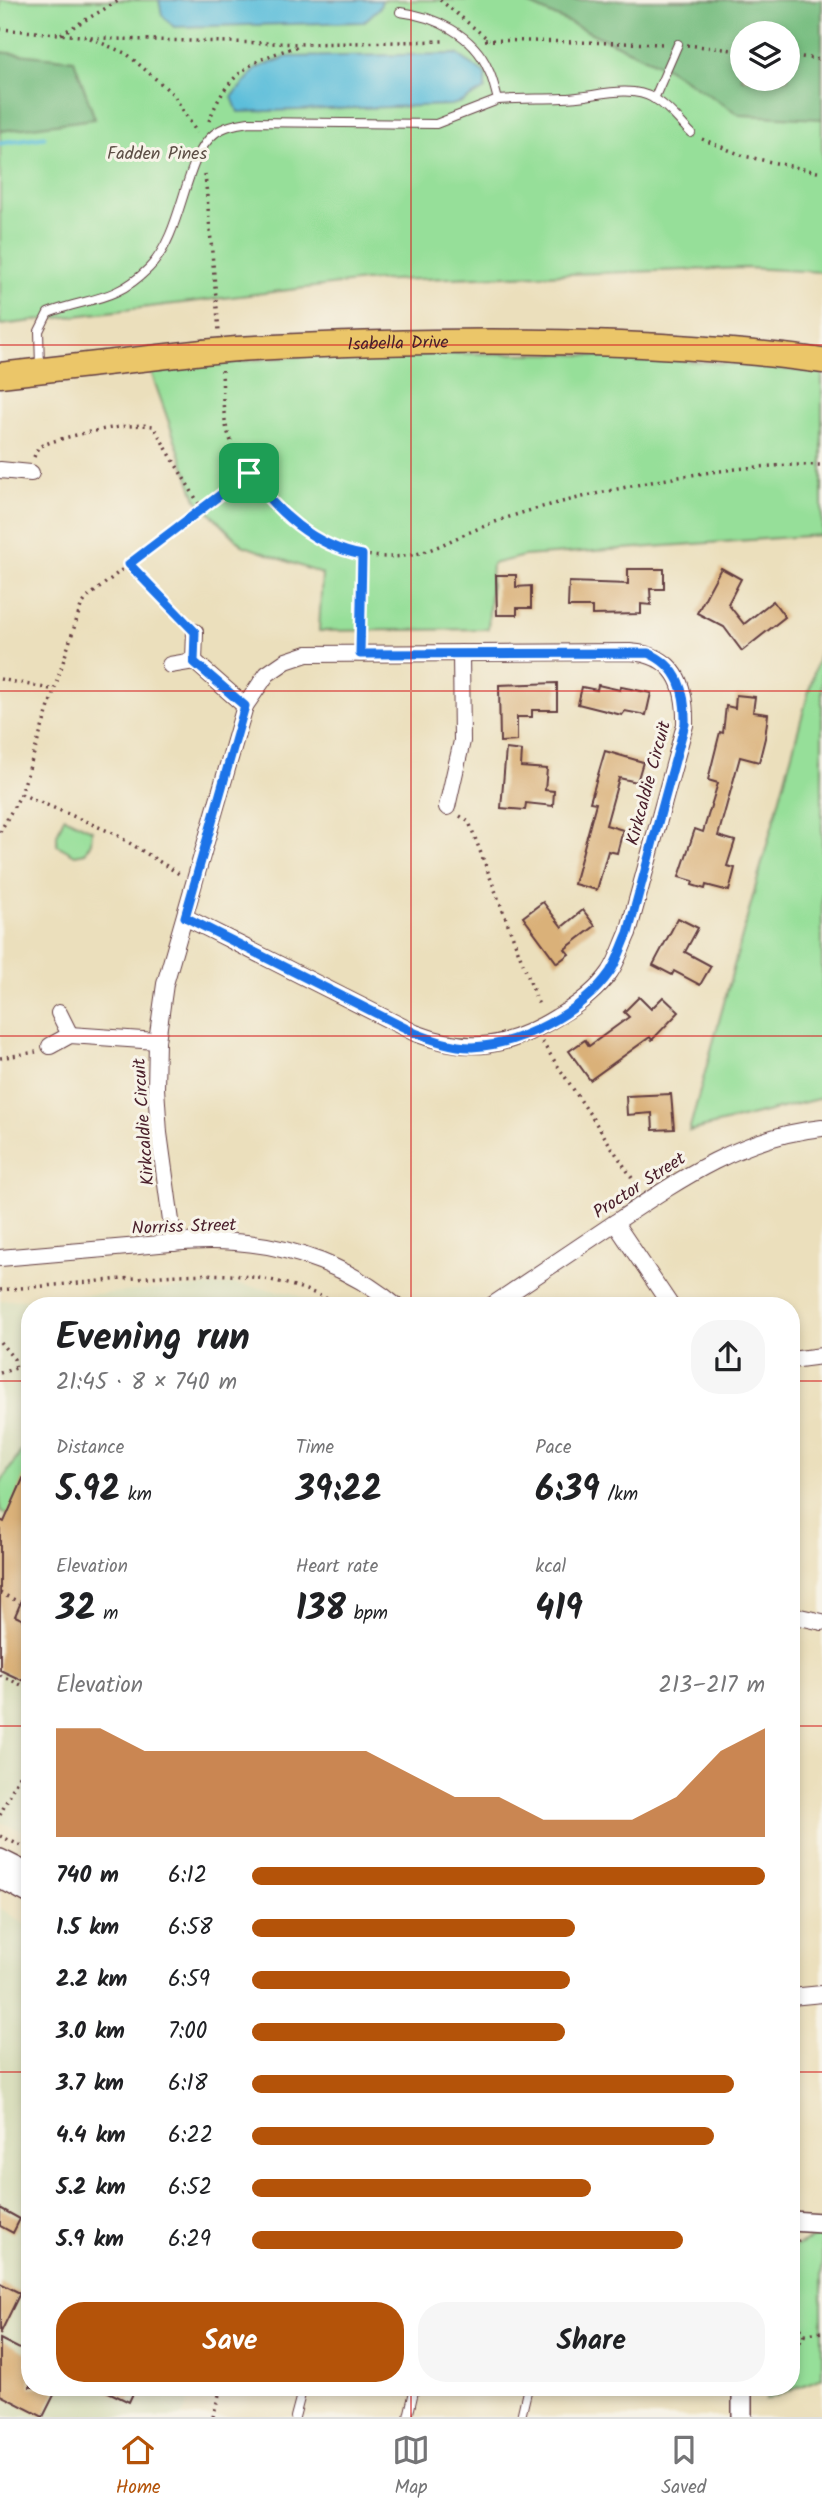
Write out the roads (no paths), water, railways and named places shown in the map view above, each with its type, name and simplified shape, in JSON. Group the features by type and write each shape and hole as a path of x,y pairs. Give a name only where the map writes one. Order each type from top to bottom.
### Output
{"main road":[{"name":"Isabella Drive","path":"0,375 220,352 344,343 515,340 678,347 822,359"}],"street":[{"path":"0,470 31,472"},
{"path":"194,662 195,632"},
{"path":"447,807 462,741 461,653"},
{"name":"Kirkcaldie Circuit","path":"174,1243 159,1133 156,1088 157,1041 166,984 194,883 245,706 267,674 286,661 307,654 648,653 670,667 681,684 686,703 685,724 628,933 613,966 592,994 540,1027 499,1044 470,1047 441,1043 415,1033 185,917"},
{"path":"170,665 194,662 245,706"},
{"path":"60,1013 70,1035"},
{"path":"50,1046 70,1035 157,1041"},
{"name":"Proctor Street","path":"504,1297 686,1175 732,1151 793,1132 822,1128"},
{"path":"615,1223 665,1297"},
{"name":"Norriss Street","path":"0,1258 174,1243 233,1242 279,1248 323,1262 364,1282 384,1297"},
{"path":"800,1359 822,1356"},
{"path":"800,1617 822,1622"},
{"path":"0,1859 21,1870"},
{"path":"0,1878 21,1889"},
{"path":"800,1996 822,1994"},
{"path":"800,2223 822,2223"},
{"path":"736,2396 742,2417"}],"lane":[{"path":"400,12 430,18 465,40 482,58 498,100"},
{"path":"654,99 678,44"},
{"path":"40,370 39,331 48,313 103,299 139,278 161,253 178,218 202,143 221,129 234,124 436,124 498,100 524,97 566,98 620,92 637,93 654,99 691,133"},
{"path":"295,2417 301,2396"},
{"path":"408,2417 413,2396"},
{"path":"520,2417 526,2396"}],"water":[{"path":"159,0 382,0 380,7 364,22 174,27 162,15"},
{"path":"457,54 485,74 485,89 451,105 238,112 232,97 257,68 287,57"}],"waterway":[{"path":"0,143 44,137"}],"park label":[{"name":"Fadden Pines","path":"157,153"}]}
